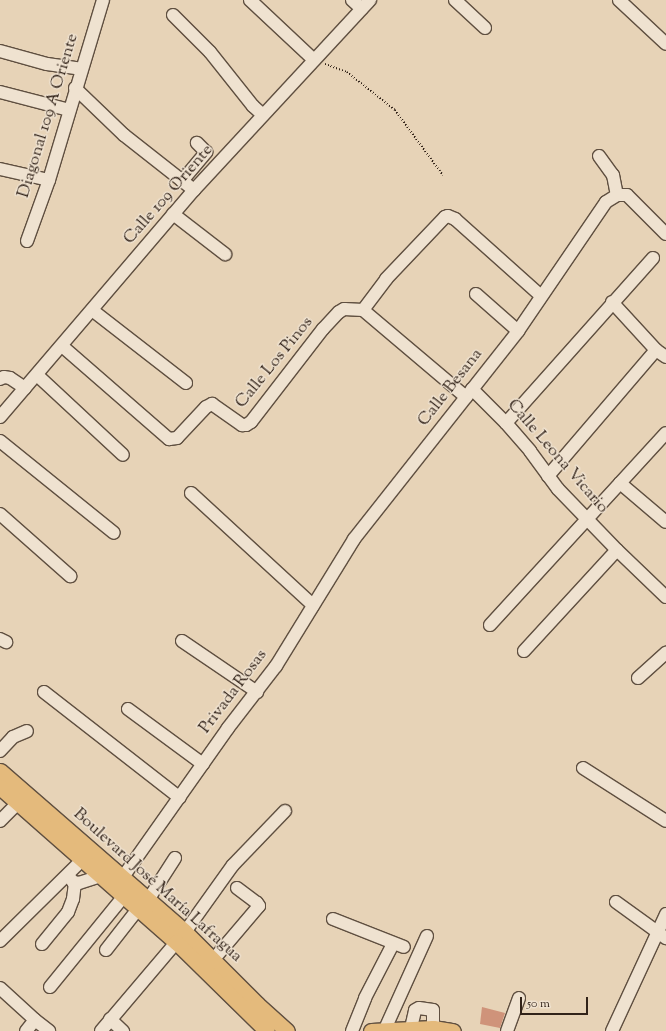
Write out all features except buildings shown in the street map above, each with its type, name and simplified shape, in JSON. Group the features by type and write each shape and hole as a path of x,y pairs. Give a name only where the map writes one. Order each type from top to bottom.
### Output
{"main road":[{"name":"Boulevard José María Lafragua","path":"0,771 120,887 143,904 180,937 213,960 257,1004 287,1031"},
{"name":"Boulevard José María Lafragua","path":"0,787 100,876 120,887"},
{"name":"Boulevard José María Lafragua","path":"180,937 260,1028"},
{"path":"378,1030 434,1028 453,1031"}],"street":[{"name":"Diagonal 109 A Oriente","path":"27,241 49,180 75,88 103,0"},
{"path":"250,0 313,59"},
{"path":"352,0 366,5"},
{"path":"455,0 485,28"},
{"path":"619,0 666,44"},
{"name":"Calle 109 Oriente","path":"0,417 194,190 313,59 366,5"},
{"path":"173,15 210,52 253,106 262,115"},
{"path":"0,51 47,64 81,69"},
{"path":"75,88 124,135 194,190"},
{"path":"0,92 69,110"},
{"path":"182,181 206,152 197,142"},
{"path":"599,156 613,175 617,194 623,194 632,198 666,234"},
{"path":"0,169 49,180"},
{"name":"Calle Besana","path":"313,605 354,538 518,331 606,202 617,194"},
{"path":"173,214 225,254"},
{"path":"363,310 386,279 448,216 455,219 541,296"},
{"path":"506,423 612,302 653,258"},
{"path":"476,294 518,331"},
{"path":"612,302 656,350 666,357"},
{"name":"Calle Los Pinos","path":"62,346 169,439 174,439 177,438 208,405 215,405 242,425 246,425 251,422 323,330 339,312 344,309 363,310"},
{"path":"92,310 186,383"},
{"name":"Calle Leona Vicario","path":"363,310 506,423 530,451 548,476 586,519 666,597"},
{"path":"548,476 656,350"},
{"path":"37,375 123,455"},
{"path":"0,379 4,376 10,378 25,388"},
{"path":"490,625 666,433"},
{"path":"0,441 114,533"},
{"path":"620,483 666,522"},
{"path":"191,493 313,605"},
{"path":"0,514 70,576"},
{"path":"524,651 617,550"},
{"name":"Privada Rosas","path":"50,988 203,764 276,666 313,605"},
{"path":"182,642 257,692"},
{"path":"638,678 666,653"},
{"path":"44,692 180,798"},
{"path":"128,709 203,764"},
{"path":"0,751 13,737 27,731"},
{"path":"583,768 666,821"},
{"path":"0,821 18,803"},
{"path":"101,1031 180,937 234,866 285,811"},
{"path":"106,950 143,904 175,858"},
{"path":"0,941 72,878 82,860"},
{"path":"72,878 100,876"},
{"path":"42,944 68,912 73,899 72,878"},
{"path":"213,960 259,906 237,888"},
{"path":"616,902 662,935"},
{"path":"612,1031 662,935 666,914"},
{"path":"333,919 398,946 365,998 352,1031"},
{"path":"378,1030 427,936"},
{"path":"0,988 49,1031"},
{"path":"507,1031 519,998"},
{"path":"411,1028 415,1010 419,1008 433,1010 434,1028"},
{"path":"110,1019 123,1031"},
{"path":"26,1031 35,1020"}],"path":[{"path":"313,59 347,72 395,110 443,175"}]}
